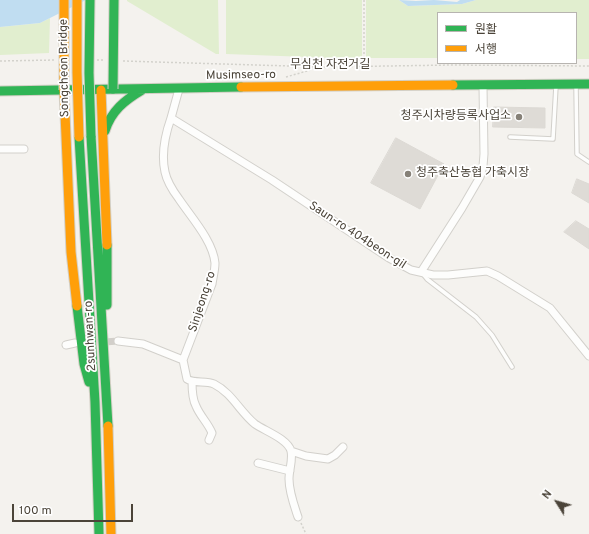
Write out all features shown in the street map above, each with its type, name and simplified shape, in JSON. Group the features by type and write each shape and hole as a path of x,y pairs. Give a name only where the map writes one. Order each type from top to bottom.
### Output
{"street":[{"path":"64,0 64,90 71,252 84,364 95,402"},
{"name":"Songcheon Bridge","path":"76,0 76,72 79,136"},
{"name":"Songcheon Bridge","path":"90,0 89,73 91,136"},
{"path":"113,89 114,0"},
{"name":"Musimseo-ro","path":"0,91 179,88 556,86 589,84"},
{"path":"421,272 480,177 484,154 483,86"},
{"path":"171,118 179,88"},
{"path":"102,141 106,126 116,108 124,101 144,89"},
{"path":"101,90 108,315 113,400 108,426"},
{"path":"66,132 74,120 81,115 93,116 102,124"},
{"name":"Saun-ro 404beon-gil","path":"171,118 272,180 389,258 411,270 433,275 487,271 498,276 550,308 589,356"},
{"name":"Sinjeong-ro","path":"171,118 164,146 163,161 165,174 172,189 207,240 213,253 215,263 212,284 183,360"},
{"name":"2sunhwan-ro","path":"79,136 95,402 99,534"},
{"name":"2sunhwan-ro","path":"91,136 108,426 111,534"},
{"path":"0,149 24,149"},
{"path":"118,341 143,344 183,360 187,379 212,383 222,389 233,399 250,420 284,442 291,451 306,456 328,459 335,455 343,447"},
{"path":"66,345 75,343"},
{"path":"192,381 195,406 209,425 212,433 209,440"},
{"path":"291,451 289,480 291,495 298,517"},
{"path":"258,463 290,471"}],"lane":[{"path":"576,84 577,154 589,162"},
{"path":"510,136 553,139 556,86"},
{"path":"421,272 427,279 476,317 492,335 512,367"}],"path":[{"path":"364,0 364,66"},
{"path":"0,60 58,60"},
{"path":"95,60 110,61"},
{"name":"무심천 자전거길","path":"118,61 296,66 589,66"},
{"path":"298,517 306,534"}],"green space":[{"path":"127,0 218,0 219,54 216,54"},
{"path":"226,0 362,0 362,59 226,54"},
{"path":"366,0 399,0 408,6 462,4 476,0 589,0 589,59 577,59 577,12 437,12 437,58 366,58"},
{"path":"50,18 49,53 0,55 0,27 40,23"}],"water":[{"path":"0,0 86,0 40,23 0,27"},
{"path":"399,0 434,0 457,2 460,0 476,0 462,4 408,6"}],"building":[{"path":"494,107 545,108 545,128 493,127"},
{"path":"396,138 444,164 420,209 371,183"},
{"path":"577,179 589,184 589,203 572,193"},
{"path":"576,221 589,229 589,249 564,232"}],"tunnel":[{"path":"87,343 118,341"}],"traffic: fast":[{"path":"90,0 89,73 91,136"},
{"path":"113,89 114,0"},
{"path":"453,85 589,84"},
{"path":"0,91 241,87"},
{"path":"105,131 111,118 119,107 142,90"},
{"path":"91,136 108,426"},
{"path":"79,137 95,402 99,534"},
{"path":"107,245 107,305"},
{"path":"77,306 84,364 89,382"}],"traffic: slow":[{"path":"64,0 64,90"},
{"path":"77,0 79,137"},
{"path":"241,87 453,85"},
{"path":"64,90 71,252 77,306"},
{"path":"101,90 107,245"},
{"path":"108,426 111,534"}],"place":[{"name":"청주시차량등록사업소","path":"519,117"},
{"name":"청주축산농협 가축시장","path":"408,174"}]}
